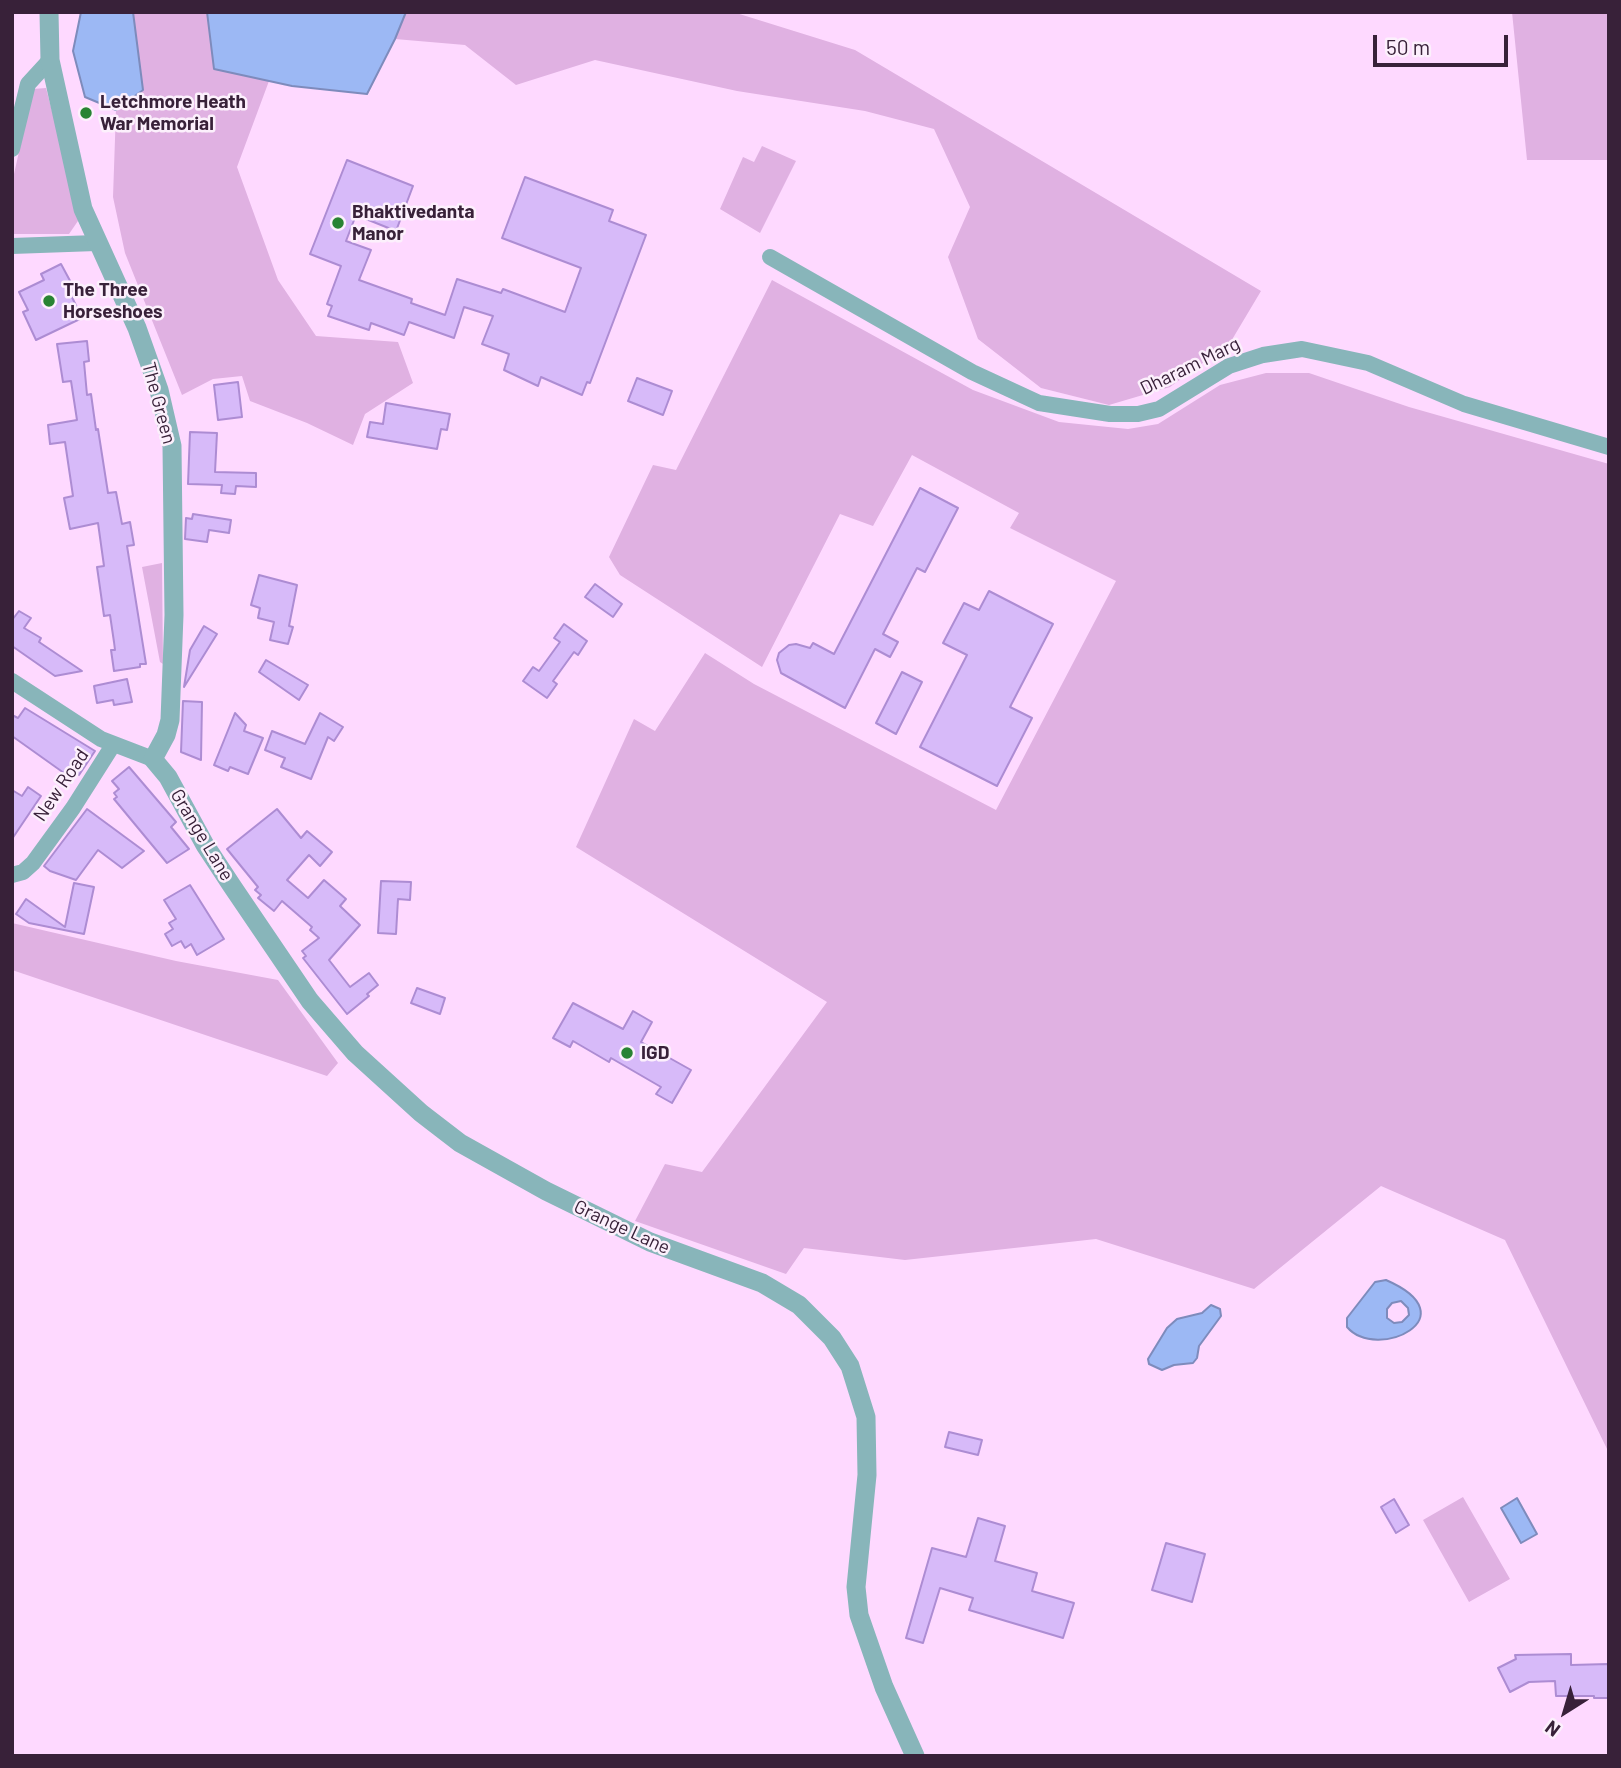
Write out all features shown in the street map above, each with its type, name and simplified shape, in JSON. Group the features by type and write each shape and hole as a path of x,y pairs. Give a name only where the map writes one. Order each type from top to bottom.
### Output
{"street":[{"name":"The Green","path":"49,12 50,60 83,209 96,243 137,328 159,390 172,446 174,603 170,720 166,735 153,759"},
{"path":"12,149 29,84 50,60"},
{"path":"12,246 96,243"},
{"name":"Dharam Marg","path":"770,257 972,372 1039,403 1110,414 1138,414 1159,409 1229,366 1263,355 1302,349 1368,363 1464,404 1609,447"},
{"path":"12,681 113,745 153,759"},
{"name":"New Road","path":"12,875 23,872 33,863 73,808 113,745"},
{"name":"Grange Lane","path":"153,759 168,777 218,865 310,1001 355,1053 421,1113 460,1143 558,1197 650,1242 762,1283 799,1305 832,1338 850,1366 866,1417 867,1475 856,1587 859,1615 884,1687 915,1756"}],"shaded area":[{"path":"133,12 207,12 214,69 269,81 237,167 278,280 316,336 398,342 413,383 365,414 353,445 307,423 250,401 242,376 213,379 182,395 125,253 113,197 116,110 143,90"},
{"path":"406,12 733,12 855,50 1261,291 1230,343 1170,387 1109,405 1041,388 978,339 948,257 970,207 934,129 865,111 737,91 595,60 516,85 465,45 395,39"},
{"path":"1512,12 1609,12 1609,160 1527,160"},
{"path":"46,88 80,218 69,234 12,234 12,183 33,89"},
{"path":"762,146 796,161 760,233 720,209 743,157 754,162"},
{"path":"772,280 973,390 1059,422 1128,429 1158,424 1220,385 1266,373 1309,373 1409,407 1609,464 1609,1453 1505,1240 1381,1186 1254,1289 1096,1239 905,1260 804,1248 786,1274 635,1221 665,1164 702,1172 827,1002 576,847 634,719 655,731 705,653 754,684 996,810 1116,581 1010,528 1019,513 912,455 873,526 840,514 762,667 620,575 609,557 653,465 676,470"},
{"path":"162,563 163,664 160,662 142,567"},
{"path":"12,923 176,961 278,980 338,1063 327,1076 12,970"},
{"path":"1463,1497 1510,1579 1469,1602 1423,1520"}],"water":[{"path":"81,12 133,12 143,90 116,110 85,97 73,51"},
{"path":"207,12 406,12 367,94 292,86 214,69"},
{"path":"1386,1280 1410,1294 1420,1308 1419,1320 1410,1330 1395,1337 1378,1340 1361,1337 1347,1327 1347,1318 1375,1282","holes":["1401,1301 1408,1308 1409,1315 1402,1322 1394,1323 1387,1318 1387,1309 1392,1303"]},
{"path":"1211,1305 1220,1309 1221,1316 1199,1346 1197,1358 1193,1363 1174,1365 1162,1370 1149,1364 1148,1359 1167,1328 1177,1319 1202,1313"},
{"path":"1517,1498 1537,1534 1521,1543 1501,1508"}],"building":[{"path":"347,160 413,186 396,231 356,215 346,241 371,250 359,280 412,299 411,303 445,315 457,279 501,293 503,289 565,312 581,268 502,238 525,177 613,210 609,221 646,235 590,383 587,382 582,395 541,377 538,386 504,370 509,354 482,344 493,316 464,307 454,338 409,322 404,335 371,323 369,330 328,316 332,306 327,304 341,266 310,254"},
{"name":"The Three Horseshoes","path":"61,264 75,290 70,293 82,318 36,340 23,312 28,310 19,292 44,280 41,274"},
{"path":"87,341 89,361 84,362 87,395 91,394 108,493 116,492 122,524 130,522 134,545 127,546 146,664 114,671 111,650 115,650 110,615 104,616 97,567 104,566 98,523 70,529 64,498 73,496 65,442 50,444 48,425 77,420 71,381 63,382 57,344"},
{"path":"637,378 672,391 663,415 628,401"},
{"path":"238,382 242,417 218,420 214,385"},
{"path":"386,403 450,414 447,430 441,429 437,449 367,437 370,422 383,424"},
{"path":"190,432 217,433 215,472 256,473 256,487 236,486 235,494 221,493 222,485 188,484"},
{"path":"920,488 958,508 925,572 917,568 883,634 898,642 890,657 875,649 845,708 781,673 777,660 779,653 789,645 810,648 813,643 834,654"},
{"path":"193,514 231,520 229,533 209,530 207,542 185,539 186,518 192,519"},
{"path":"259,575 297,585 289,626 293,627 288,644 270,640 274,622 258,618 260,608 251,605"},
{"path":"595,584 622,604 613,617 585,597"},
{"path":"989,591 1053,624 1010,707 1032,718 997,786 920,747 967,655 943,643 964,603 979,610"},
{"path":"19,611 31,618 24,628 41,638 39,642 82,671 55,676 12,646 12,620"},
{"path":"564,624 587,641 578,655 574,652 553,681 557,684 547,698 523,681 533,667 539,671 560,642 554,638"},
{"path":"204,626 217,634 184,687 190,650"},
{"path":"266,660 308,685 299,700 259,672"},
{"path":"902,672 922,682 896,734 876,723"},
{"path":"127,679 132,702 114,705 113,700 97,703 94,686"},
{"path":"183,701 202,702 201,760 181,752"},
{"path":"25,708 95,751 79,775 75,772 71,778 12,736 12,715 18,718"},
{"path":"235,713 246,725 244,731 263,738 248,774 230,767 228,771 214,765"},
{"path":"320,713 343,727 334,741 328,737 311,779 281,767 285,758 265,750 272,731 305,744"},
{"path":"129,767 176,822 171,827 189,849 167,863 114,799 117,797 114,793 119,789 112,781"},
{"path":"28,787 41,796 12,839 12,790 22,796"},
{"path":"87,809 144,851 122,868 98,850 76,880 50,871 44,866"},
{"path":"277,809 301,838 307,831 332,852 320,866 309,855 287,880 308,898 324,880 346,899 340,906 360,925 329,960 350,987 369,973 378,985 347,1014 303,958 306,956 302,951 319,938 310,930 312,927 282,901 274,911 258,898 261,895 255,890 258,887 227,849"},
{"path":"381,881 411,882 410,900 398,899 396,934 378,933"},
{"path":"74,883 94,887 84,934 29,923 16,914 26,899 65,927"},
{"path":"190,885 224,939 197,955 191,944 185,948 181,941 172,946 165,934 173,929 169,923 176,919 164,900"},
{"path":"417,988 445,998 440,1014 411,1003"},
{"name":"IGD","path":"573,1003 623,1029 633,1011 652,1022 641,1042 691,1070 672,1103 656,1094 661,1087 611,1058 609,1062 573,1041 570,1047 553,1038"},
{"path":"949,1432 982,1440 978,1455 945,1447"},
{"path":"1394,1499 1409,1525 1396,1533 1381,1507"},
{"path":"978,1518 1005,1526 995,1561 1037,1573 1032,1591 1074,1603 1063,1638 969,1610 973,1598 940,1588 923,1643 906,1638 932,1548 966,1557"},
{"path":"1166,1543 1205,1554 1192,1602 1152,1590"},
{"path":"1571,1654 1571,1665 1608,1664 1608,1698 1556,1696 1555,1681 1529,1682 1510,1692 1498,1668 1516,1659 1515,1655"}],"place":[{"name":"Letchmore Heath War Memorial","path":"86,113"},
{"name":"Bhaktivedanta Manor","path":"338,223"},
{"name":"The Three Horseshoes","path":"49,301"},
{"name":"IGD","path":"627,1053"}]}
